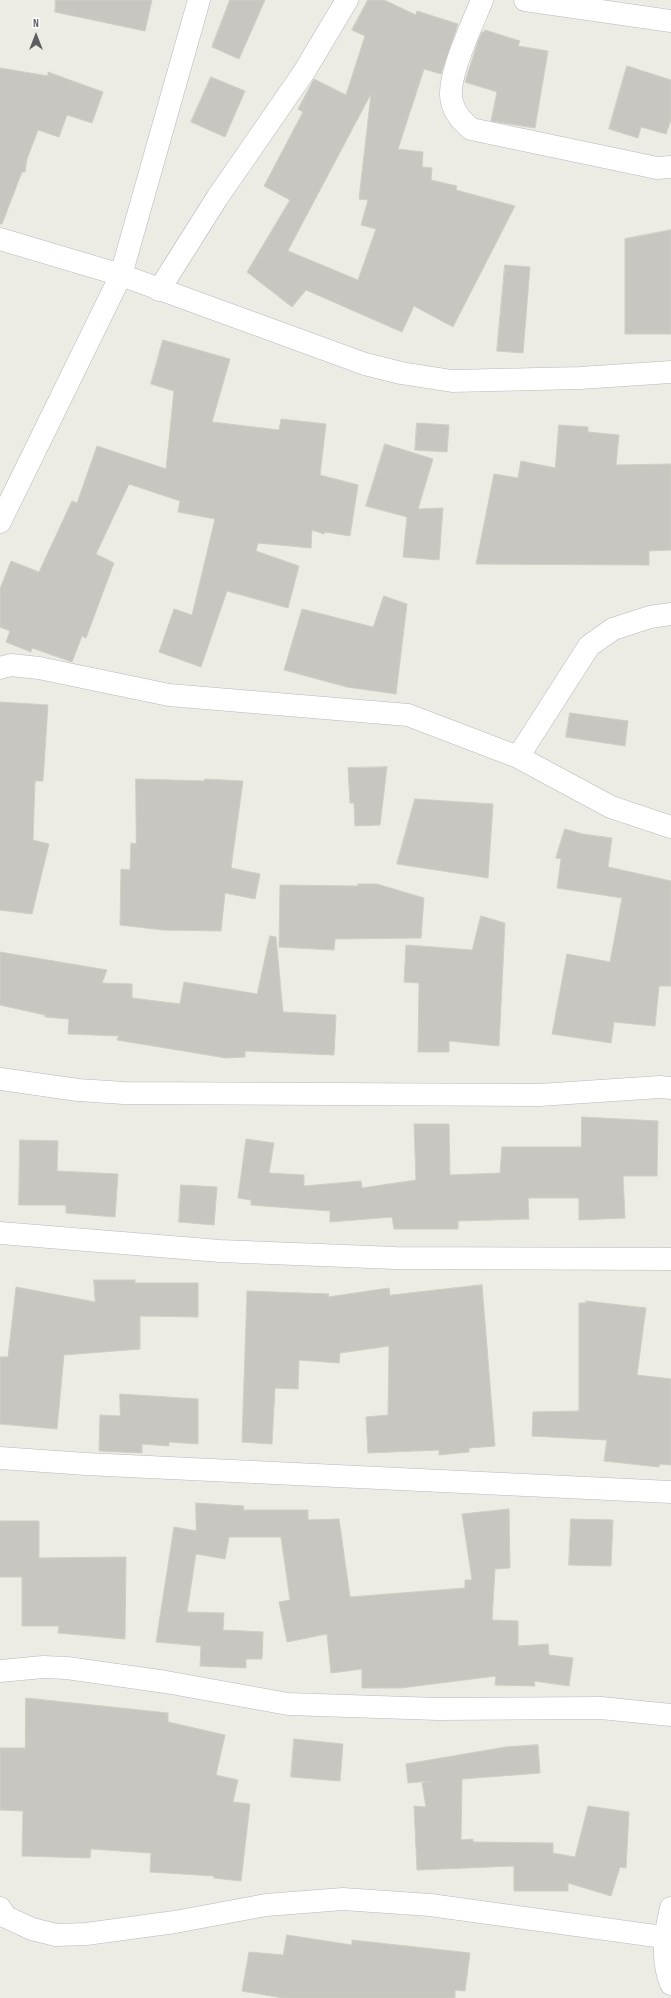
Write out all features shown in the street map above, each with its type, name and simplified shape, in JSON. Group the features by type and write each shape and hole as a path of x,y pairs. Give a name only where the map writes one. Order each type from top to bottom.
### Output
{"street":[{"path":"0,522 122,275 199,0"},
{"path":"159,290 217,198 308,66 347,0"},
{"path":"482,0 452,78 451,101 458,118 470,129 658,168 671,167"},
{"path":"525,0 671,21"},
{"path":"0,239 122,275 159,290 365,364 401,373 452,380 580,378 671,372"},
{"path":"518,756 589,646 613,629 650,617 671,614"},
{"path":"0,668 11,665 39,668 169,695 408,715 518,756 611,807 671,827"},
{"path":"0,1079 78,1090 132,1093 539,1095 660,1087 671,1088"},
{"path":"0,1233 220,1251 395,1258 671,1259"},
{"path":"0,1458 86,1464 671,1492"},
{"path":"0,1671 43,1667 67,1668 166,1682 288,1704 438,1709 601,1708 671,1715"},
{"path":"0,1908 6,1917 32,1929 56,1935 86,1934 175,1922 266,1905 343,1899 430,1905 668,1937"},
{"path":"671,1908 668,1937 668,1975 671,1984"}],"building":[{"path":"56,0 152,0 145,31 55,12"},
{"path":"230,0 265,0 239,59 212,47"},
{"path":"368,0 384,0 416,15 417,11 458,24 441,74 424,69 398,149 423,152 422,167 432,168 431,180 457,186 456,190 515,206 453,327 414,306 402,332 306,290 292,307 247,272 290,200 264,186 303,112 298,109 314,79 346,95 365,36 352,30","holes":["371,94 359,199 368,200 361,225 376,229 358,280 288,251"]},
{"path":"485,30 520,41 518,46 548,51 535,128 491,121 497,92 465,82 478,41 482,32"},
{"path":"627,66 671,80 671,120 666,134 641,127 638,138 609,129"},
{"path":"0,68 48,76 48,72 103,92 92,123 67,115 59,137 38,130 27,159 25,172 22,172 2,224 0,224"},
{"path":"211,77 245,91 225,137 191,122"},
{"path":"671,230 671,334 625,334 625,239"},
{"path":"505,265 530,267 523,353 497,351"},
{"path":"163,340 230,359 212,422 279,430 281,419 326,424 320,475 358,485 350,536 325,532 324,534 312,530 311,548 258,543 256,551 299,566 288,608 227,591 201,667 159,652 174,609 192,615 215,519 178,512 180,501 129,484 96,554 114,563 86,638 82,636 72,662 32,648 31,652 6,642 10,631 0,627 0,589 11,561 39,572 72,501 77,503 97,446 166,469 174,391 151,384"},
{"path":"417,423 449,425 447,452 415,450"},
{"path":"559,425 588,427 588,432 619,435 616,465 671,464 671,550 649,551 649,565 476,564 494,474 518,478 521,461 555,468"},
{"path":"385,444 433,459 418,509 443,508 439,560 403,557 407,517 366,506"},
{"path":"384,596 407,604 396,694 347,687 284,670 302,609 373,627"},
{"path":"0,702 48,705 43,781 35,781 33,840 49,844 32,914 0,910"},
{"path":"570,713 628,721 625,746 566,737"},
{"path":"387,767 380,825 355,826 354,803 350,803 348,768"},
{"path":"136,779 204,781 205,779 243,781 231,868 260,874 255,899 225,893 221,931 163,930 120,925 121,869 130,870 131,843 136,844"},
{"path":"415,799 493,804 488,878 397,864"},
{"path":"565,829 582,834 612,838 608,867 671,881 671,986 659,986 655,1026 614,1022 611,1043 552,1034 567,954 610,962 622,898 557,888 561,859 556,858"},
{"path":"358,884 377,884 424,898 421,938 335,939 334,950 279,947 280,885 358,886"},
{"path":"481,916 505,923 499,1046 449,1041 449,1052 418,1052 419,983 404,982 406,945 472,950"},
{"path":"270,936 276,937 283,1012 336,1015 334,1055 245,1051 245,1057 226,1058 117,1040 119,1036 68,1034 69,1019 45,1017 45,1015 0,1005 0,952 107,970 102,983 132,984 132,998 180,1004 184,982 257,994"},
{"path":"582,1117 658,1121 657,1176 623,1176 625,1218 579,1220 579,1198 528,1198 529,1219 458,1221 458,1229 394,1229 392,1217 330,1222 330,1211 251,1205 251,1200 238,1198 246,1139 274,1143 269,1173 304,1175 304,1186 361,1181 362,1188 416,1180 414,1124 449,1124 450,1175 500,1173 502,1147 581,1147"},
{"path":"20,1140 58,1141 57,1171 118,1174 115,1217 66,1213 66,1205 19,1205"},
{"path":"181,1185 217,1187 214,1225 179,1222"},
{"path":"94,1280 135,1280 135,1283 198,1283 198,1317 140,1316 140,1349 64,1355 57,1429 0,1424 0,1357 8,1357 16,1287 95,1302"},
{"path":"482,1285 495,1446 469,1448 469,1452 439,1455 439,1450 368,1453 366,1417 388,1415 389,1346 340,1353 339,1363 299,1360 298,1389 275,1388 272,1444 242,1442 247,1291 329,1294 328,1297 389,1288 390,1295"},
{"path":"586,1301 646,1308 637,1375 671,1379 671,1465 660,1464 659,1467 604,1461 607,1440 532,1436 533,1412 579,1411 579,1303 586,1303"},
{"path":"120,1394 198,1399 198,1444 169,1442 169,1446 142,1444 142,1453 99,1451 100,1415 120,1416"},
{"path":"196,1503 244,1506 243,1510 308,1510 308,1520 339,1519 350,1597 465,1588 465,1580 472,1580 462,1514 509,1509 510,1568 495,1569 492,1620 518,1621 518,1646 548,1644 549,1655 573,1658 569,1686 534,1681 535,1686 495,1685 496,1676 401,1688 362,1688 362,1669 331,1673 327,1634 287,1642 279,1602 290,1600 281,1537 229,1537 225,1559 196,1554 187,1612 224,1613 223,1630 263,1632 262,1659 246,1659 246,1668 200,1666 201,1646 156,1642 174,1527 196,1531"},
{"path":"571,1519 613,1520 611,1566 569,1565"},
{"path":"0,1521 39,1521 39,1558 126,1557 125,1639 58,1633 59,1626 22,1626 22,1577 0,1577"},
{"path":"26,1698 168,1713 168,1722 225,1735 216,1775 238,1780 233,1802 250,1804 241,1881 214,1878 214,1876 150,1872 151,1853 91,1849 90,1858 22,1856 23,1811 0,1810 0,1748 25,1748"},
{"path":"294,1739 343,1744 340,1781 291,1777"},
{"path":"538,1745 540,1773 462,1779 461,1840 473,1839 473,1842 553,1843 553,1853 575,1857 588,1806 629,1812 626,1868 620,1867 611,1896 568,1883 568,1891 514,1891 514,1866 417,1870 414,1806 426,1807 422,1783 432,1781 408,1783 406,1764 506,1747"},
{"path":"287,1935 352,1945 352,1940 470,1953 465,1991 455,1990 455,1998 283,1998 242,1991 249,1952 283,1955"}]}
